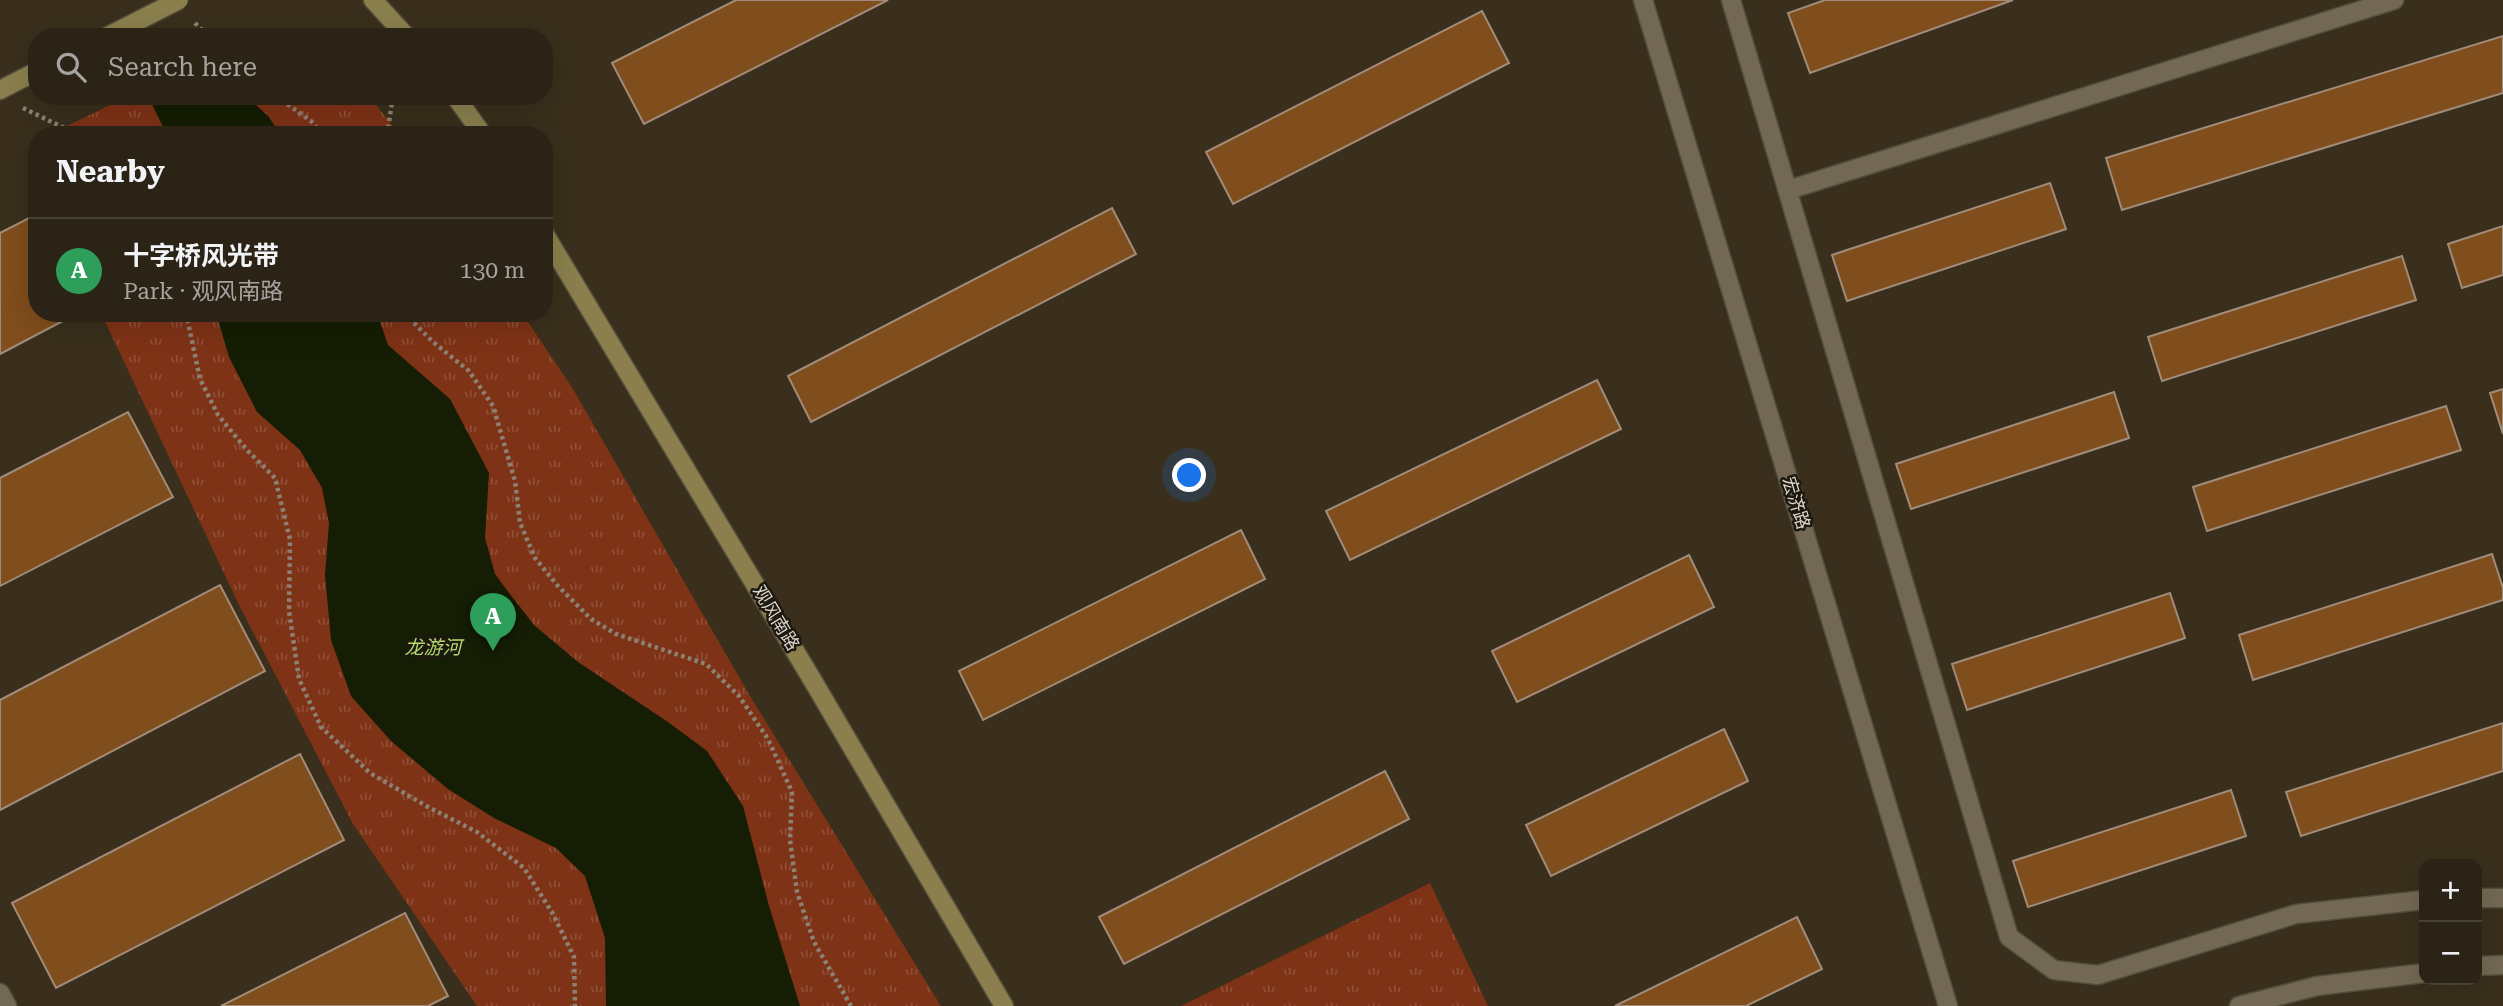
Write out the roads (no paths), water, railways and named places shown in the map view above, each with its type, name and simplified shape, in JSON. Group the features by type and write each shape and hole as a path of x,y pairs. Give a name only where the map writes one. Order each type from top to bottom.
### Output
{"street":[{"path":"124,28 179,0"},
{"path":"373,0 399,28"},
{"name":"宏济路","path":"1643,0 1948,1006"},
{"path":"1731,0 2008,937 2054,970 2098,975 2295,914 2419,901"},
{"path":"1788,190 2394,0"},
{"path":"6,93 28,77"},
{"path":"461,105 477,126"},
{"name":"观风南路","path":"553,248 821,693 1004,1006"},
{"path":"2482,898 2503,898"},
{"path":"2482,966 2503,965"},
{"path":"2239,1006 2317,986 2419,974"},
{"path":"0,993 6,1006"}],"water":[{"path":"152,105 256,105 275,126 163,126"},
{"name":"龙游河","path":"219,322 380,322 388,345 450,399 489,473 485,538 495,574 534,625 578,662 707,751 743,806 769,906 800,1006 606,1006 605,938 585,876 556,848 494,818 448,789 391,741 351,696 331,640 325,575 329,523 322,488 300,450 257,412 229,357"}],"place":[{"name":"十字桥风光带","path":"493,651"}]}
